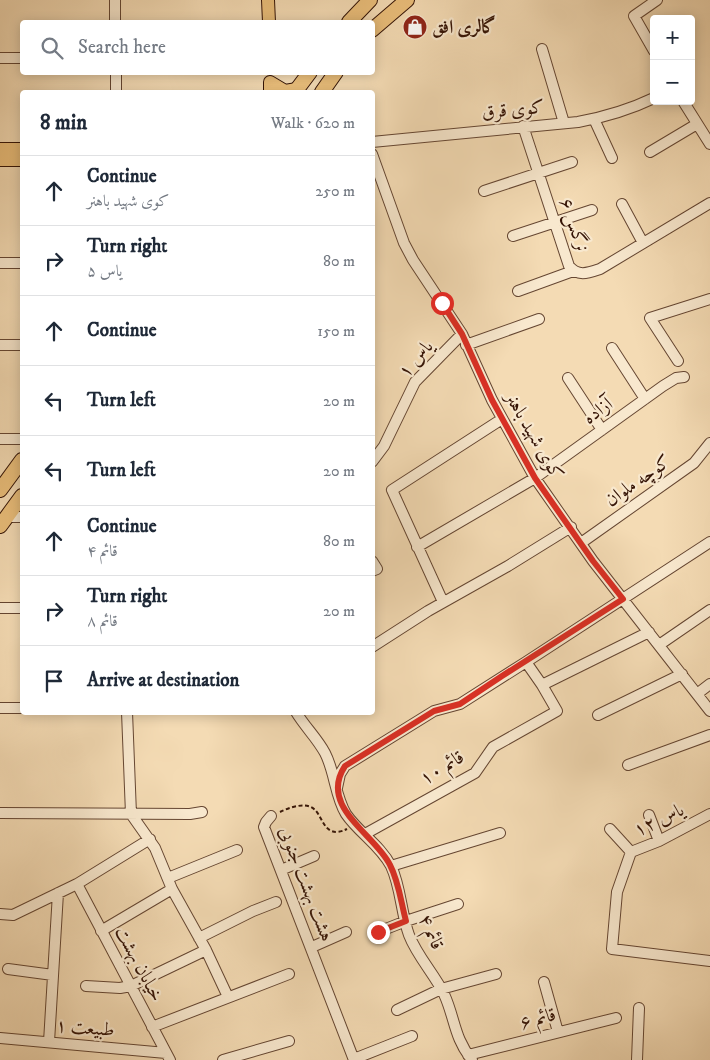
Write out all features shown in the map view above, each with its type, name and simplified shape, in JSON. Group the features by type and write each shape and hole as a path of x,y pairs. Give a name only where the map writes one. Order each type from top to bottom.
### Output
{"highway":[{"path":"351,20 370,0"},
{"path":"375,28 408,0"},
{"path":"297,90 308,75"},
{"path":"323,90 334,75"},
{"path":"0,490 20,463"},
{"path":"3,522 20,499"}],"main road":[{"path":"268,0 269,20"},
{"path":"270,82 283,90"},
{"path":"0,149 20,149"},
{"path":"0,160 20,160"}],"street":[{"path":"115,0 115,20"},
{"path":"650,44 634,16 657,0"},
{"path":"542,49 564,123"},
{"path":"0,58 20,58"},
{"path":"116,75 116,90"},
{"name":"کوی قرق","path":"375,142 594,120 631,109 650,100"},
{"path":"685,105 710,144"},
{"path":"594,120 612,158"},
{"path":"650,152 697,124"},
{"name":"نرگس ۶","path":"522,126 569,266 573,271 588,273 600,269 710,203"},
{"name":"کوی شهید باهنر","path":"375,162 408,251 462,334 502,418 535,478 623,599 710,711"},
{"path":"484,191 572,162"},
{"path":"622,204 642,243"},
{"path":"512,236 592,210"},
{"path":"0,263 20,263"},
{"path":"518,291 573,271"},
{"path":"678,361 650,318 710,299"},
{"path":"466,345 538,319"},
{"name":"یاس ۱","path":"375,458 384,446 415,382 462,334"},
{"path":"0,346 20,345"},
{"path":"612,348 645,399"},
{"name":"آزاده","path":"417,547 535,478 645,399 676,378 684,377"},
{"path":"568,378 602,430"},
{"path":"443,602 392,490 502,418"},
{"path":"0,439 20,439"},
{"name":"کوچه ملوان","path":"581,543 694,463 710,443"},
{"path":"3,522 20,518"},
{"path":"375,645 443,602 508,566 571,527"},
{"path":"337,788 340,774 345,766 434,711 460,704 710,542"},
{"path":"0,608 20,608"},
{"path":"659,645 710,610"},
{"path":"526,662 542,685 649,632"},
{"path":"598,715 682,674"},
{"path":"697,694 710,684"},
{"name":"قائم ۱۰","path":"365,834 475,773 493,747 557,711 542,685"},
{"path":"0,708 20,708"},
{"path":"127,715 132,814 156,848 172,889 206,950 228,998"},
{"name":"قائم ۴","path":"298,715 326,754 346,814 383,853 391,866 409,935 441,989 458,1039 470,1058"},
{"path":"628,765 710,735"},
{"path":"0,813 190,814 202,812"},
{"name":"یاس ۱۲","path":"710,814 659,841 631,852 617,892 612,949 710,960"},
{"path":"649,815 659,841"},
{"name":"هشت بهشت جنوبی","path":"271,816 264,827 312,947 354,1060"},
{"path":"610,829 631,852"},
{"path":"391,866 500,833"},
{"path":"0,914 13,915 77,884 150,840"},
{"path":"168,878 237,850"},
{"path":"281,870 314,856"},
{"name":"خیابان بهشت","path":"77,884 168,1056"},
{"path":"101,931 172,889"},
{"path":"49,1042 58,893"},
{"path":"199,938 253,911 276,902"},
{"path":"378,932 458,904"},
{"path":"312,947 346,932"},
{"path":"86,986 120,988 131,986 206,950"},
{"path":"8,969 53,975"},
{"path":"152,1027 289,974"},
{"path":"397,1010 441,989 496,974"},
{"path":"544,982 558,1032"},
{"path":"637,1060 639,1008"},
{"name":"قائم ۶","path":"470,1058 558,1032 616,1018"},
{"path":"354,1060 412,1036"},
{"name":"طبیعت ۱","path":"0,1038 168,1056"},
{"path":"223,1060 289,1041"}],"path":[{"name":"هشت بهشت جنوبی","path":"271,816 298,806 312,807 324,825 336,832 349,828 353,821"}],"place":[{"name":"گالری افق","path":"415,27"}],"route":[{"path":"378,932 406,921 391,866 383,853 346,814 340,799 337,788 338,780 345,766 434,711 460,704 623,599 593,561 535,478 492,400 462,334 442,303"}]}
